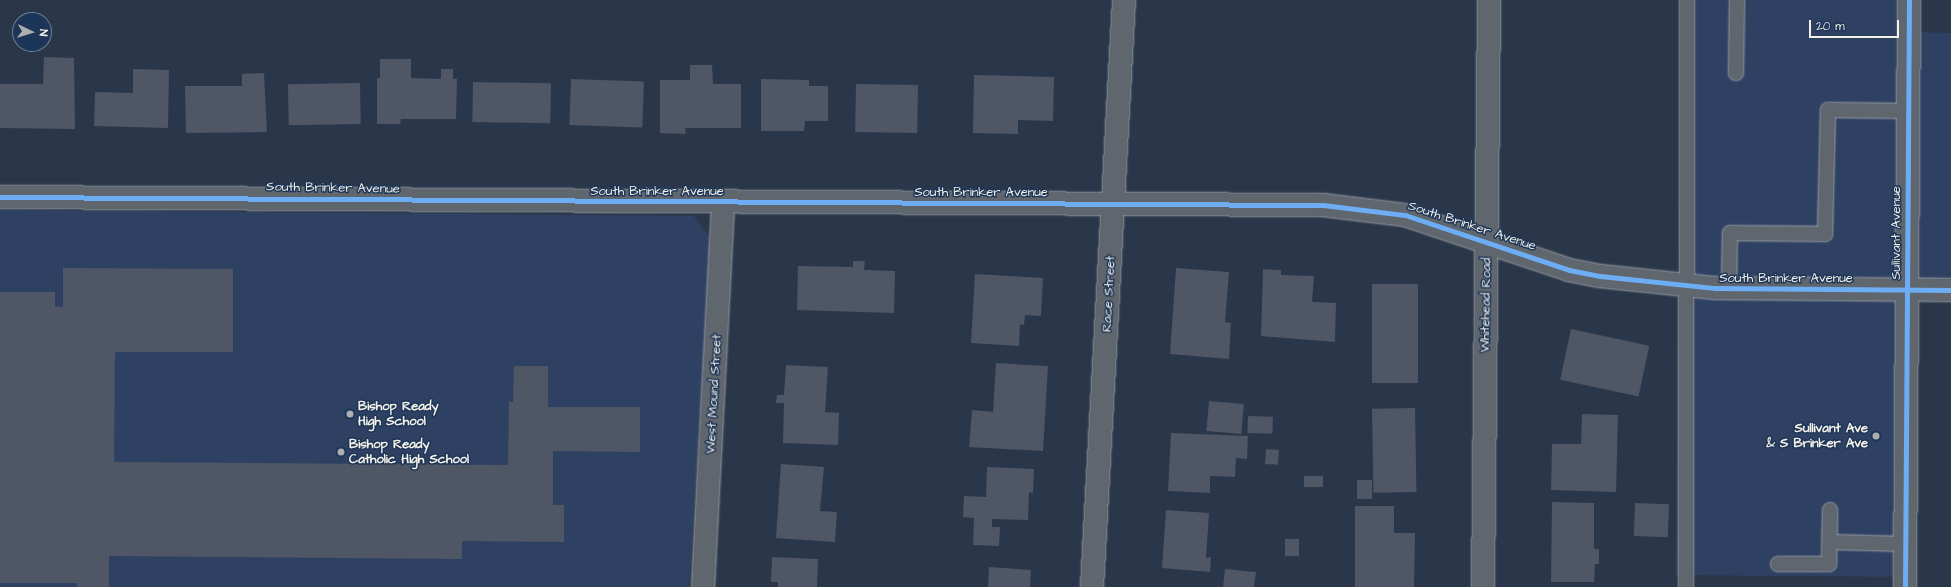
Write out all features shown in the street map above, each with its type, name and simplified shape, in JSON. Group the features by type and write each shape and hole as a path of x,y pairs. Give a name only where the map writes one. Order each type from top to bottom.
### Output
{"street":[{"name":"Race Street","path":"1092,587 1124,0"},
{"name":"Whitehead Road","path":"1483,587 1489,0"},
{"name":"Sullivant Avenue","path":"1905,587 1909,0"},
{"name":"South Brinker Avenue","path":"0,196 1323,205 1405,215 1569,270 1600,276 1729,288 1951,290"},
{"name":"West Mound Street","path":"703,587 723,202"}],"lane":[{"path":"1686,587 1685,285 1687,0"},
{"path":"1736,73 1737,0"},
{"path":"1729,288 1730,232 1825,234 1828,110 1908,112"},
{"path":"1778,564 1829,564 1830,510"},
{"path":"1830,542 1906,544"}],"shaded area":[{"path":"1682,0 1914,0 1913,32 1951,33 1951,301 1914,300 1911,577 1676,575"},
{"name":"Bishop Ready High School","path":"0,210 694,216 711,240 689,587 0,587"}],"building":[{"path":"44,57 74,58 75,129 0,128 0,84 43,84"},
{"path":"380,59 411,59 411,78 441,79 441,69 453,69 453,79 457,79 456,119 401,119 400,124 377,124 377,78 380,78"},
{"path":"690,65 712,65 713,84 741,84 741,128 685,128 686,134 660,133 660,80 690,80"},
{"path":"133,69 169,70 168,128 94,126 95,92 133,93"},
{"path":"264,73 267,132 186,133 185,86 242,86 242,74"},
{"path":"974,75 1054,77 1053,121 1018,120 1018,134 973,133"},
{"path":"571,79 644,82 642,128 569,125"},
{"path":"761,79 809,80 809,86 828,86 828,121 805,121 804,131 761,131"},
{"path":"473,82 551,83 550,123 472,122"},
{"path":"360,83 361,124 289,125 288,84"},
{"path":"856,84 918,85 917,133 855,132"},
{"path":"853,261 865,261 864,270 895,271 894,313 797,310 798,266 853,267"},
{"path":"63,268 233,269 233,352 115,352 114,462 508,465 509,402 513,402 514,366 548,366 548,407 640,407 640,452 553,451 553,505 564,505 564,542 462,541 462,559 109,556 109,587 77,587 77,583 0,583 0,292 55,292 55,306 63,307"},
{"path":"1176,268 1229,272 1225,322 1231,323 1229,359 1170,354"},
{"path":"1263,269 1281,270 1281,275 1314,276 1312,302 1336,303 1335,342 1261,336"},
{"path":"975,274 1043,278 1041,316 1025,315 1024,325 1020,324 1019,346 971,343"},
{"path":"1372,284 1418,284 1418,383 1372,383"},
{"path":"1571,329 1649,346 1638,396 1560,380"},
{"path":"996,363 1048,366 1043,451 969,447 972,410 993,412"},
{"path":"786,365 828,367 825,412 839,413 838,445 783,443 784,403 776,403 777,395 784,395"},
{"path":"1209,401 1244,404 1241,434 1206,431"},
{"path":"1415,408 1416,492 1373,493 1372,409"},
{"path":"1582,414 1618,415 1616,492 1551,490 1552,444 1581,444"},
{"path":"1248,416 1273,417 1272,434 1247,433"},
{"path":"1171,433 1248,436 1247,459 1236,458 1235,477 1210,476 1210,493 1168,491"},
{"path":"1266,449 1279,450 1278,465 1265,464"},
{"path":"781,464 824,467 820,511 837,512 835,542 776,538"},
{"path":"987,467 1034,469 1033,493 1029,492 1028,520 992,519 992,527 1000,527 999,546 973,545 974,518 963,517 964,496 986,497"},
{"path":"1304,476 1323,476 1323,487 1304,487"},
{"path":"1357,480 1372,480 1372,499 1357,499"},
{"path":"1552,502 1594,503 1594,549 1599,549 1599,564 1595,564 1594,582 1551,582"},
{"path":"1635,503 1669,504 1668,537 1634,536"},
{"path":"1355,506 1394,506 1394,533 1415,533 1414,587 1355,587"},
{"path":"1166,510 1209,513 1206,558 1211,557 1210,572 1162,568"},
{"path":"1285,539 1299,539 1299,556 1285,556"},
{"path":"772,557 818,559 817,587 778,587 778,582 771,582"},
{"path":"989,567 1031,570 1030,587 988,587"},
{"path":"1225,569 1256,572 1254,587 1223,587"}],"cycle path":[{"path":"1905,587 1909,0"},
{"path":"0,197 1323,205 1405,215 1569,270 1600,276 1715,288 1951,290"}],"place":[{"name":"Bishop Ready High School","path":"350,414"},
{"name":"Sullivant Ave & S Brinker Ave","path":"1876,436"},
{"name":"Bishop Ready Catholic High School","path":"341,452"}]}
